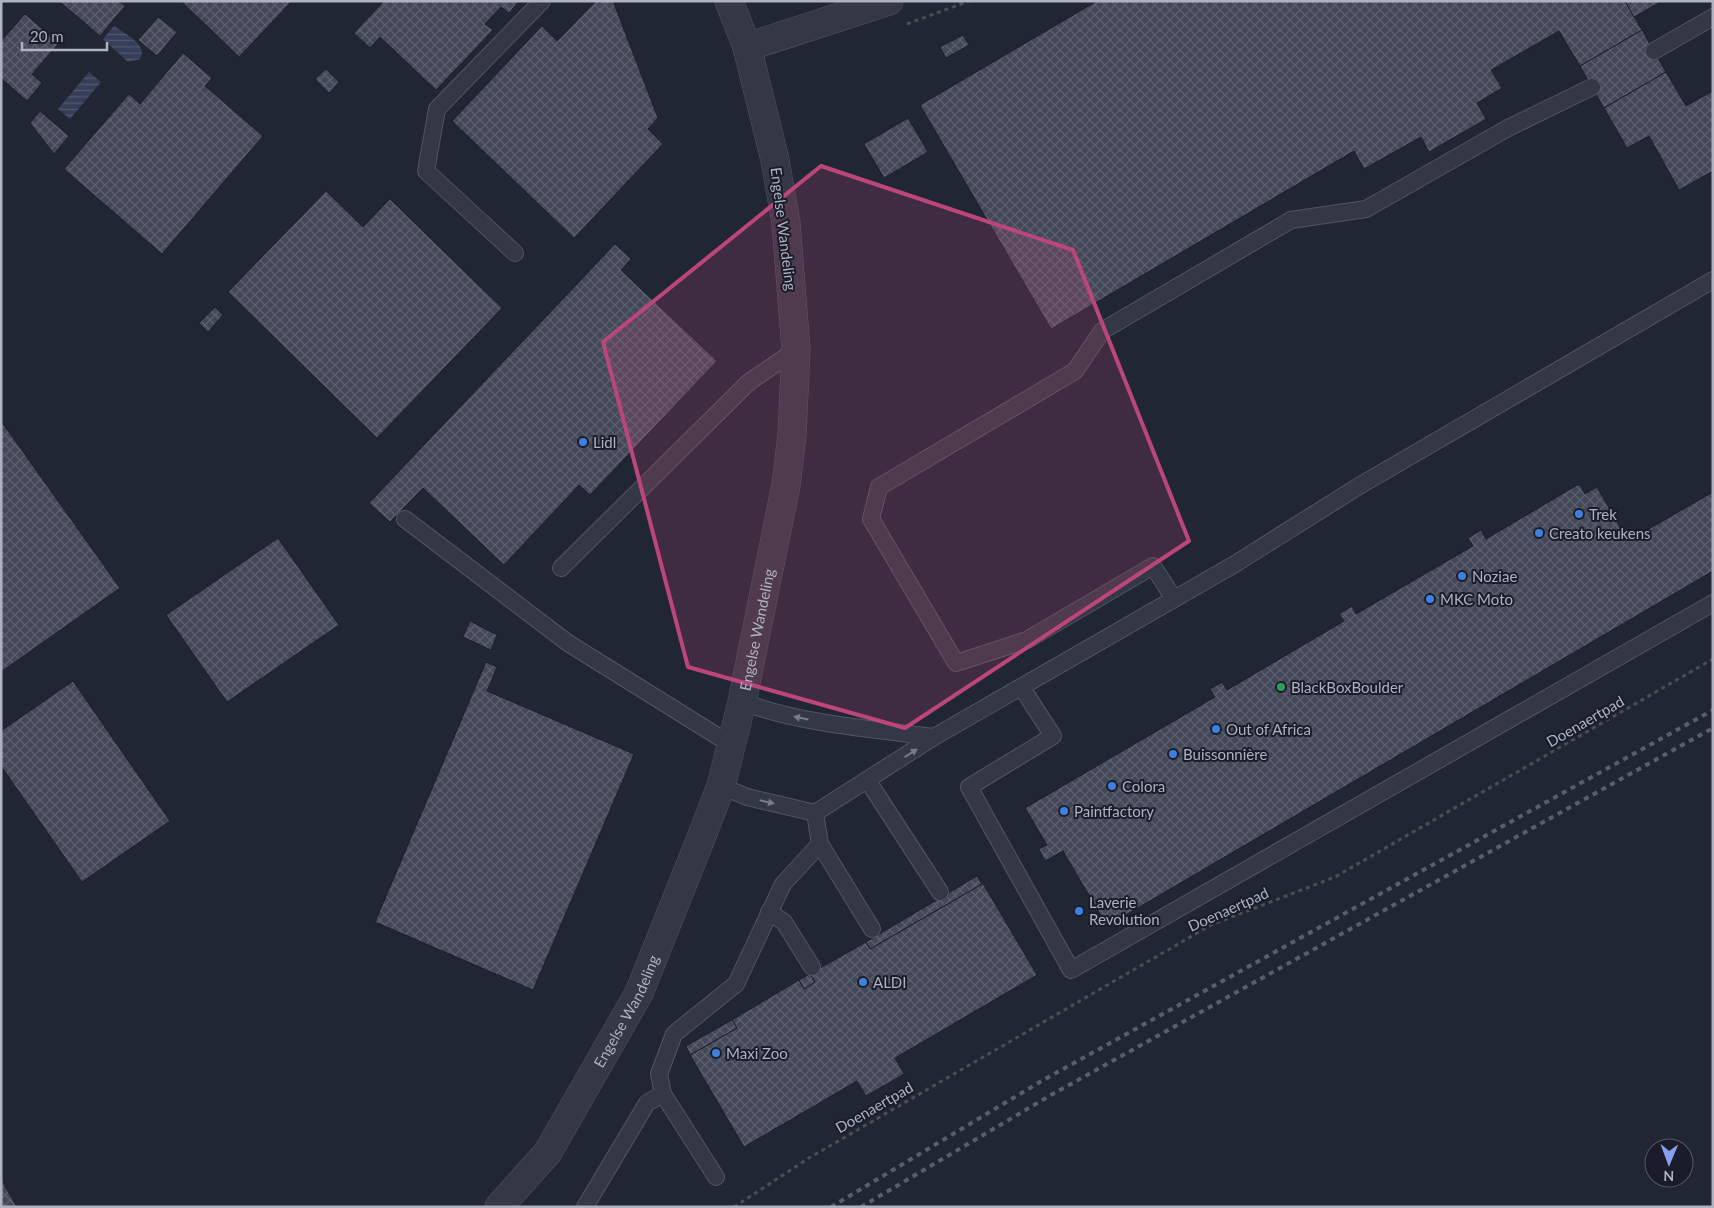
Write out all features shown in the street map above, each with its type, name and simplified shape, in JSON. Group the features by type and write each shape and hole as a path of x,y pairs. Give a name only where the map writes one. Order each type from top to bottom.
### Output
{"street":[{"name":"Engelse Wandeling","path":"499,1207 548,1152 639,993 721,786 742,702 786,485 792,435 796,350 786,223 775,160 747,47 729,1"},
{"path":"747,47 889,1"}],"lane":[{"path":"515,253 426,171 437,109 542,1"},
{"path":"1654,51 1713,17"},
{"path":"1174,599 1153,566 1027,640 956,663 872,519 879,487 1075,371 1102,332 1291,220 1366,209 1508,128 1592,87"},
{"path":"721,786 748,797 815,813 868,781 934,737 1022,688 1290,531 1359,486 1713,280"},
{"path":"561,568 749,382 796,350"},
{"path":"405,519 568,643 730,744"},
{"path":"1022,688 1053,736 969,787 1071,970 1713,603"},
{"path":"742,702 764,710 844,726 934,737"},
{"path":"868,781 940,892"},
{"path":"815,813 820,844 872,929"},
{"path":"716,1177 663,1094 659,1074 674,1034 736,984 783,884 820,844"},
{"path":"769,912 784,922 812,967"},
{"path":"585,1207 647,1103 663,1094"}],"path":[{"name":"Doenaertpad","path":"734,1207 809,1158 1211,925 1335,877 1713,659"}],"highlighted area":[{"path":"821,166 1073,250 1189,541 905,728 688,667 603,342"}],"water":[{"path":"114,26 138,44 142,54 140,59 128,62 103,39"},
{"path":"89,72 101,82 70,119 58,109"}],"building":[{"path":"59,1 119,1 125,6 100,36"},
{"path":"181,1 292,1 239,57"},
{"path":"384,1 519,1 509,13 501,7 485,24 493,30 436,90 380,37 370,48 354,33"},
{"path":"596,1 613,1 658,118 648,129 663,144 574,238 452,121 542,26 557,41"},
{"path":"1097,1 1625,1 1642,30 1580,66 1559,31 1491,70 1502,88 1477,103 1486,119 1429,152 1421,137 1364,169 1354,151 1051,329 920,105"},
{"path":"1625,1 1662,1 1634,17"},
{"path":"25,14 59,43 32,74 42,83 27,101 1,78 1,41"},
{"path":"158,17 177,32 157,56 138,40"},
{"path":"1642,30 1666,72 1604,108 1580,66"},
{"path":"963,35 969,45 946,58 940,47"},
{"path":"183,53 212,78 205,86 263,136 162,254 64,169 129,94 140,104"},
{"path":"326,69 339,82 329,93 315,79"},
{"path":"1666,72 1686,106 1713,91 1713,171 1679,190 1649,136 1627,148 1604,108"},
{"path":"40,111 69,136 54,154 30,123"},
{"path":"908,118 928,152 884,178 864,144"},
{"path":"326,191 363,227 390,199 502,308 377,438 228,292"},
{"path":"615,244 631,259 621,270 717,361 590,495 579,485 504,565 423,488 390,522 369,503"},
{"path":"215,307 223,315 208,332 199,323"},
{"path":"1,421 120,588 1,672"},
{"path":"1579,484 1585,494 1597,487 1628,541 1713,492 1713,571 1107,926 1063,851 1045,861 1039,849 1047,845 1025,808 1215,697 1210,689 1222,682 1227,690 1344,621 1339,614 1352,606 1356,614 1473,546 1468,538 1481,530 1486,539"},
{"path":"278,538 339,625 227,702 166,615"},
{"path":"470,621 497,635 491,650 463,637"},
{"path":"486,662 497,667 487,691 634,754 533,990 375,922"},
{"path":"73,681 170,821 82,882 1,766 1,731"},
{"path":"978,875 1037,975 895,1058 904,1074 866,1096 857,1081 744,1147 690,1055 737,1028 732,1020 799,980 804,989 815,982 810,974 866,942 870,949 982,884"},
{"path":"977,876 982,884 870,949 866,942"},
{"path":"810,974 815,982 804,989 799,980"},
{"path":"732,1020 737,1028 690,1055 686,1046"},
{"path":"1,1179 17,1207 1,1207"}],"railway":[{"path":"831,1207 1045,1079 1713,710"},
{"path":"861,1207 1051,1095 1713,728"}],"place":[{"name":"Lidl","path":"583,442"},
{"name":"Trek","path":"1579,514"},
{"name":"Creato keukens","path":"1539,533"},
{"name":"Noziae","path":"1462,576"},
{"name":"MKC Moto","path":"1430,599"},
{"name":"BlackBoxBoulder","path":"1281,687"},
{"name":"Out of Africa","path":"1216,729"},
{"name":"Buissonnière","path":"1173,754"},
{"name":"Colora","path":"1112,786"},
{"name":"Paintfactory","path":"1064,811"},
{"name":"Laverie Revolution","path":"1079,911"},
{"name":"ALDI","path":"863,982"},
{"name":"Maxi Zoo","path":"716,1053"}]}
